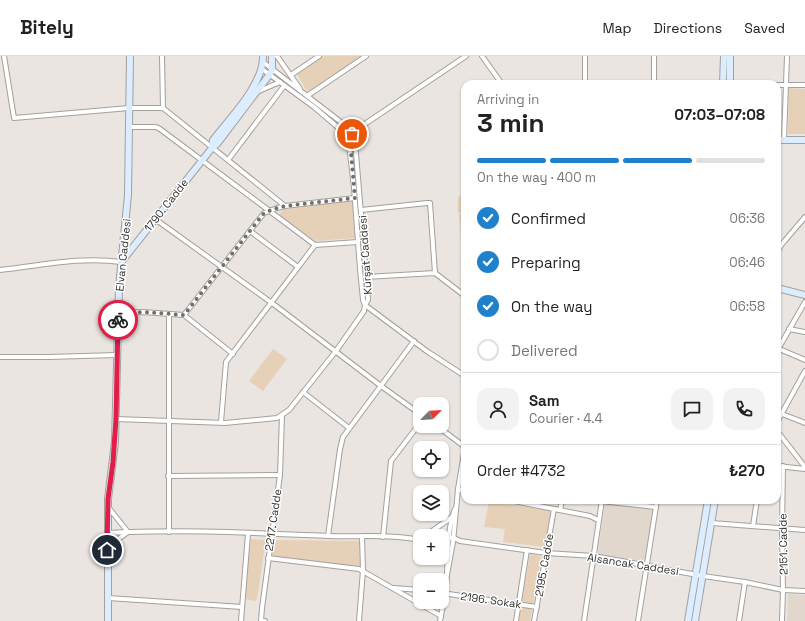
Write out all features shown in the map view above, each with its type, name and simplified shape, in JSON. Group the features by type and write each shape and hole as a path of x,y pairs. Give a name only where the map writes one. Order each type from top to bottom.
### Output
{"street":[{"path":"4,56 14,118 129,108 163,108 285,206"},
{"name":"Elvan Caddesi","path":"108,621 107,506 113,462 116,419 118,313 121,262 128,201 130,56"},
{"path":"162,56 163,108"},
{"path":"271,72 272,56"},
{"path":"277,56 291,74 301,91"},
{"path":"308,96 366,56"},
{"path":"350,135 466,56"},
{"path":"482,56 499,80"},
{"path":"585,56 585,80"},
{"path":"654,56 654,80"},
{"path":"723,80 724,56"},
{"path":"730,56 730,80"},
{"path":"781,131 786,85 787,56"},
{"path":"291,74 315,57"},
{"path":"263,62 284,86 350,135"},
{"path":"263,62 271,72 308,96 346,126 350,135"},
{"name":"1790. Cadde","path":"212,148 213,140 253,88 263,62"},
{"name":"1790. Cadde","path":"121,262 202,160 217,144 271,72"},
{"path":"258,91 280,82"},
{"path":"781,85 805,85"},
{"path":"228,160 284,86"},
{"path":"129,127 158,128 315,245 358,242"},
{"name":"Kürşat Caddesi","path":"350,135 363,300 365,305 428,352 461,373"},
{"name":"Kürşat Caddesi","path":"350,135 355,141 368,300 365,305"},
{"path":"781,140 805,140"},
{"path":"184,315 223,267 261,216 270,210 285,206 355,198"},
{"path":"361,210 427,203 430,204 435,273"},
{"path":"781,246 805,217"},
{"path":"155,219 272,303 413,409"},
{"path":"250,231 298,267"},
{"path":"221,422 226,362 315,245"},
{"path":"0,270 81,261 104,260 121,262"},
{"path":"366,277 435,273 461,293"},
{"path":"781,290 805,295"},
{"path":"781,344 805,302"},
{"path":"116,419 169,422 221,422 276,418 289,410 336,351 362,316 365,305"},
{"path":"118,313 184,315 233,354"},
{"path":"169,314 169,532"},
{"path":"789,329 805,332"},
{"path":"328,536 341,442 343,437 414,341"},
{"path":"781,350 805,360"},
{"path":"0,357 117,355"},
{"path":"805,370 782,414 805,423"},
{"path":"800,380 805,382"},
{"path":"303,392 349,428"},
{"name":"2217. Cadde","path":"265,621 261,621 271,534 280,475 282,415"},
{"path":"383,537 391,461 413,432"},
{"path":"446,433 461,444"},
{"path":"781,436 805,468"},
{"path":"783,466 805,468"},
{"name":"2151. Cadde","path":"782,621 783,466"},
{"path":"447,573 447,557 457,505 461,471"},
{"path":"168,476 280,475"},
{"path":"541,504 554,509 590,516 598,520"},
{"path":"560,510 561,504"},
{"path":"584,621 601,504"},
{"path":"625,504 656,508"},
{"path":"638,621 656,504"},
{"path":"688,621 707,504"},
{"path":"695,621 714,504"},
{"path":"753,526 756,504"},
{"path":"451,540 452,517 457,505"},
{"path":"107,506 128,532"},
{"name":"2195. Cadde","path":"534,621 554,509"},
{"path":"436,529 452,517"},
{"path":"712,523 805,530"},
{"path":"107,550 128,532"},
{"path":"107,533 169,532 290,534 413,539"},
{"path":"241,621 248,534"},
{"path":"359,621 363,572 362,537"},
{"name":"Alsancak Caddesi","path":"451,540 546,553 594,556 783,590 805,591"},
{"path":"516,621 527,550"},
{"path":"268,558 354,568 393,588 441,616"},
{"path":"739,621 745,582"},
{"path":"393,588 413,589"},
{"name":"2196. Sokak","path":"449,594 537,607"},
{"path":"108,598 242,607"},
{"path":"440,621 442,609"}],"shaded area":[{"path":"323,56 361,56 310,91 306,90 297,74"},
{"path":"789,88 805,89 805,134 788,134"},
{"path":"461,195 461,212 458,214 458,197"},
{"path":"352,200 355,238 316,241 279,215 283,210"},
{"path":"461,214 461,237 459,215"},
{"path":"273,349 287,359 263,391 249,381"},
{"path":"488,504 508,504 551,511 544,547 503,542 505,529 484,527"},
{"path":"605,504 653,509 646,558 642,561 600,555 598,551"},
{"path":"251,539 266,540 257,599 255,601 244,599"},
{"path":"275,540 359,541 360,566 357,567 274,556 272,554"},
{"path":"530,554 540,556 541,558 533,604 522,602"},
{"path":"788,594 805,595 805,621 787,621"},
{"path":"521,607 532,608 530,621 519,621"}],"way so far":[{"path":"118,320 118,313 143,312 184,315 264,213 285,206 355,198 350,142 348,136 352,134"}],"route":[{"path":"107,550 108,499 115,442 118,320"}]}
